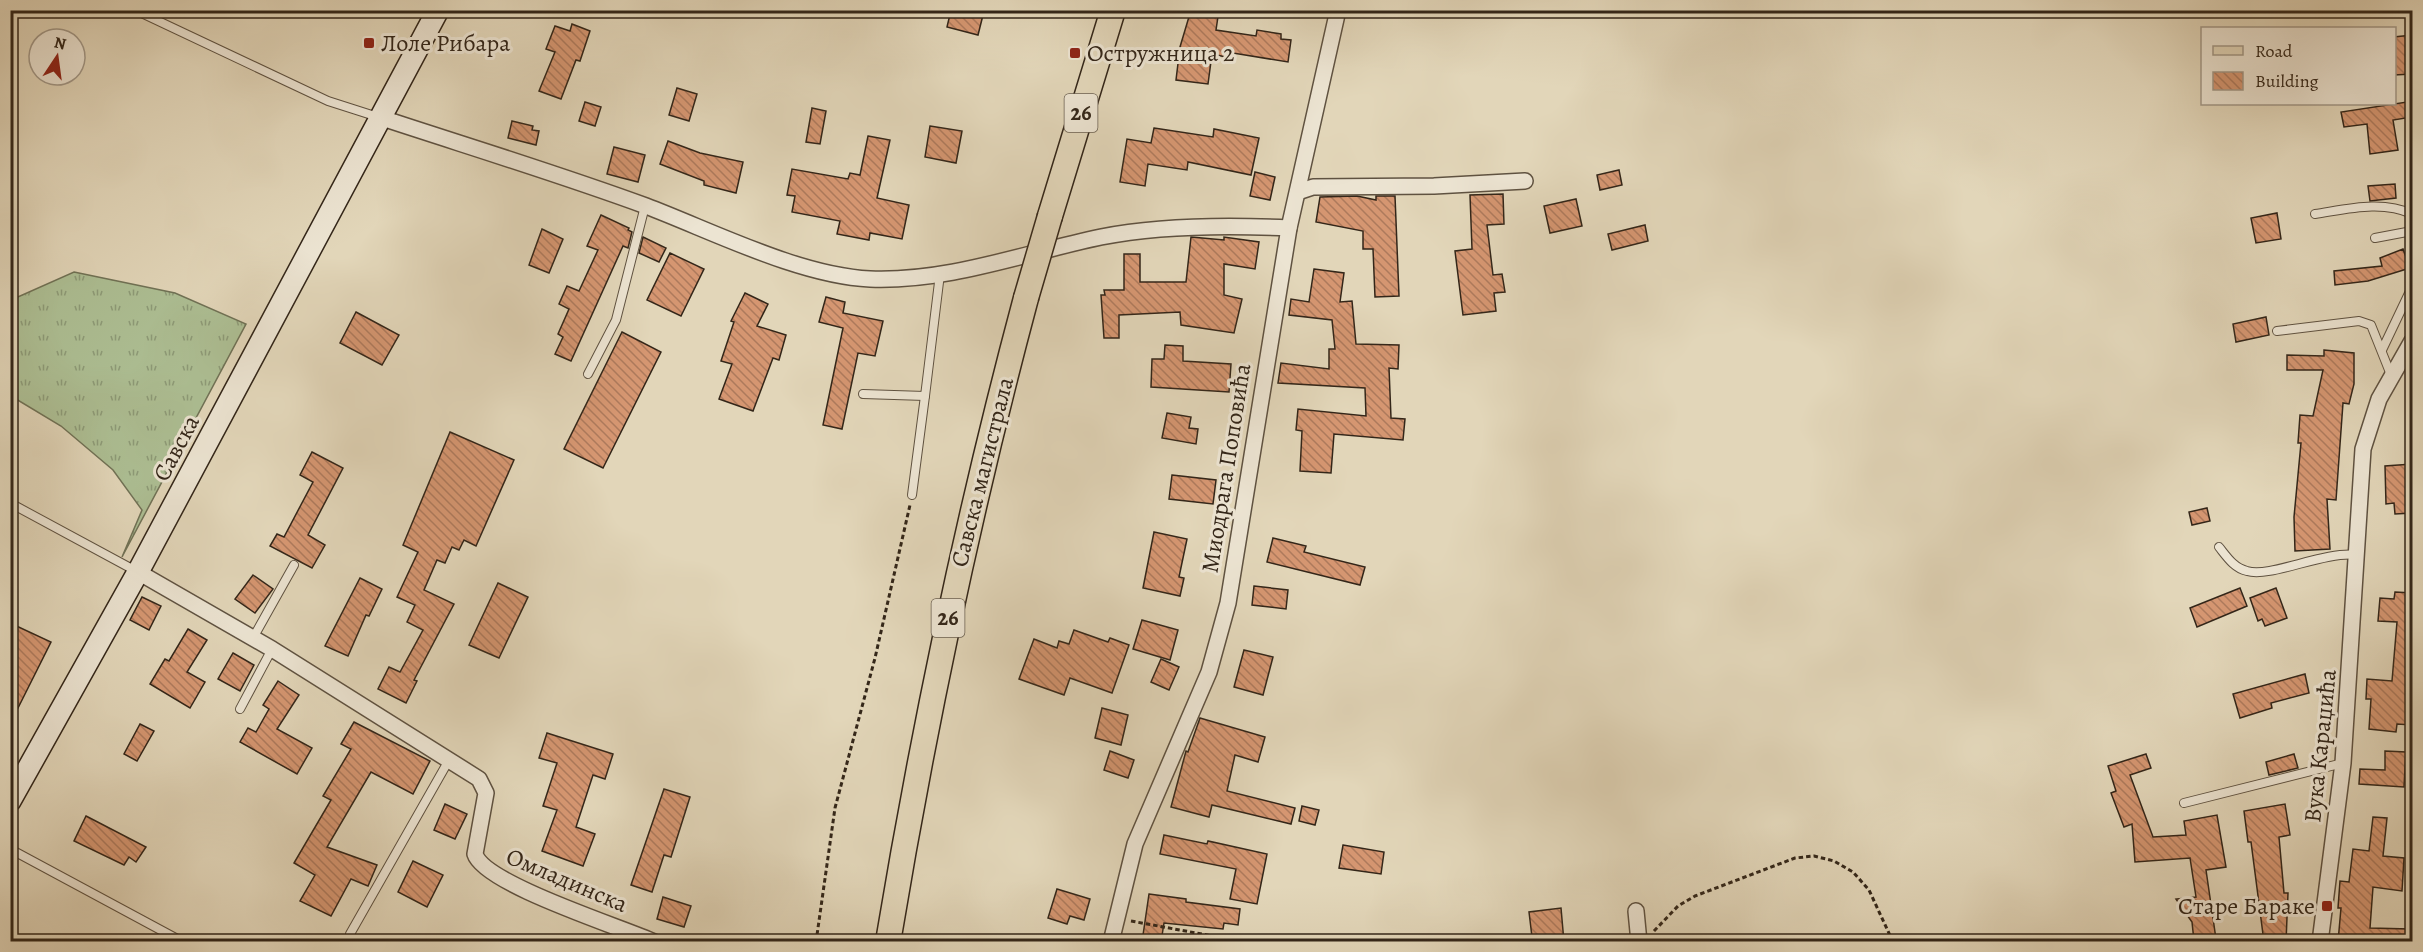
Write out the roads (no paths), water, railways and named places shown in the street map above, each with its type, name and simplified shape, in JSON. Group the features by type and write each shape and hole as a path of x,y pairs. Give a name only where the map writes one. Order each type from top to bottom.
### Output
{"main road":[{"name":"Савска магистрала","path":"888,942 910,806 950,605 988,442 1026,298 1113,10"}],"street":[{"name":"Савска","path":"10,801 138,572 438,10"},
{"name":"Миодрага Поповића","path":"1111,942 1115,918 1143,820 1209,672 1219,641 1228,603 1289,228 1338,10"},
{"path":"382,118 645,206 744,246 848,277 871,279 966,271 1104,237 1163,230 1249,226 1289,228"},
{"path":"1298,192 1313,187 1434,186 1525,181"},
{"name":"Вука Караџића","path":"2320,942 2343,763 2366,434 2391,375 2412,341"},
{"name":"Омладинска","path":"138,572 272,649 479,779 485,788 486,801 475,854 478,862 488,872 513,885 654,942"},
{"path":"1636,910 1645,938"}],"lane":[{"path":"135,10 328,101 382,118"},
{"path":"588,374 616,320 645,206"},
{"path":"2315,214 2379,206 2392,207 2412,214"},
{"path":"2376,238 2412,231"},
{"path":"912,495 940,274"},
{"path":"2382,350 2412,287"},
{"path":"2277,330 2359,321 2371,325 2391,375"},
{"path":"863,394 925,396"},
{"path":"10,503 138,572"},
{"path":"2219,547 2238,567 2256,572 2337,554 2357,555"},
{"path":"253,638 294,565"},
{"path":"240,709 272,649"},
{"path":"350,934 450,759"},
{"path":"2184,803 2343,763"},
{"path":"10,849 183,942"}],"place":[{"name":"Лоле Рибара","path":"369,43"},
{"name":"Остружница 2","path":"1075,53"},
{"name":"Старе Бараке","path":"2327,906"}]}
